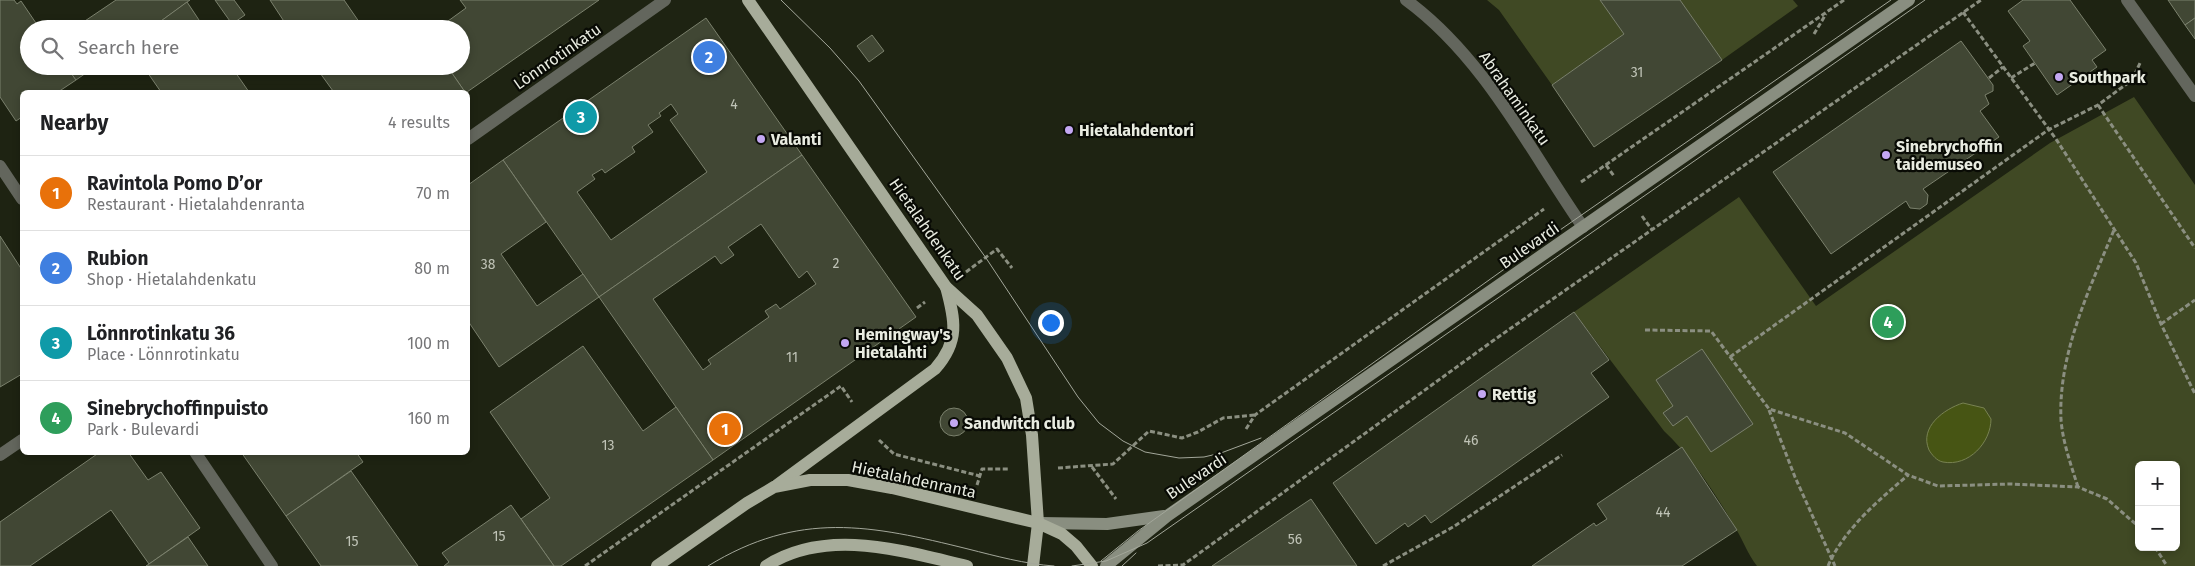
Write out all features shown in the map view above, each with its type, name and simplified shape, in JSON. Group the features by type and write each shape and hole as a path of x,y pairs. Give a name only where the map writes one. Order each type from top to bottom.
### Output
{"main road":[{"name":"Hietalahdenkatu","path":"748,0 946,287 977,314 1018,378 1030,416 1038,523"},
{"path":"774,487 936,369 945,358 953,337 954,327 946,287"},
{"name":"Hietalahdenranta","path":"657,566 747,503 774,487 810,480 848,480 892,488 1038,523 1062,534 1076,546 1092,566"},
{"path":"1033,566 1038,523"},
{"path":"766,566 797,552 821,546 847,544 895,549 967,566"}],"street":[{"name":"Lönnrotinkatu","path":"470,137 665,0"},
{"name":"Abrahaminkatu","path":"1406,0 1425,14 1460,48 1534,152 1583,227"},
{"name":"Bulevardi","path":"1106,566 1167,516 1909,0"},
{"path":"2127,0 2195,96"},
{"path":"0,166 20,196"},
{"path":"0,454 20,441"},
{"path":"197,455 272,566"},
{"name":"Bulevardi","path":"1038,523 1107,524 1167,516"}],"path":[{"path":"1158,566 1184,565 1502,335 1981,0"},
{"path":"1964,12 2048,130 2136,262 2160,324 2195,394"},
{"path":"1811,39 1826,13"},
{"path":"2011,78 2035,63"},
{"path":"1988,78 2003,67"},
{"path":"1730,357 2048,130 2098,105 2129,83"},
{"path":"2098,105 2195,248"},
{"path":"2078,487 2067,454 2061,421 2062,386 2068,352 2114,230"},
{"path":"997,249 1012,268"},
{"path":"2160,324 2195,300"},
{"path":"1645,330 1711,331 1769,409 1795,477 1835,566"},
{"path":"585,566 841,386 880,442 894,454 980,476"},
{"path":"1769,409 1845,433 1908,475 1938,486 2011,484 2078,487 2107,499 2135,524"},
{"path":"1134,446 1149,431 1182,438 1198,432 1223,418 1255,415"},
{"path":"1383,566 1453,527 1562,455"},
{"path":"1828,566 1832,557 1864,514 1908,475"},
{"path":"2158,551 2168,566"}],"shaded area":[{"path":"1487,0 1600,0 1624,34 1552,85 1499,10"},
{"path":"1680,0 1793,0 1798,6 1722,60"},
{"path":"2134,97 2195,185 2195,566 1757,566 1703,477 1684,452 1664,431 1574,312 1739,197 1816,306 2050,143"},
{"path":"1963,403 1984,408 1991,419 1990,428 1983,444 1970,457 1953,463 1943,462 1935,458 1929,450 1927,434 1930,427 1941,414"}],"building":[{"path":"0,0 14,0 17,4 21,1 34,20 20,20 20,75 72,75 76,80 61,90 20,90 20,118 16,121 0,97"},
{"path":"116,0 190,0 162,20 86,20"},
{"path":"215,0 234,0 245,15 238,20 229,20"},
{"path":"270,0 344,0 358,20 283,20"},
{"path":"460,0 599,0 470,90 464,90 453,75 470,75 470,20 449,20 466,8"},
{"path":"1600,0 1680,0 1722,60 1594,147 1552,85 1624,34"},
{"path":"2023,0 2070,0 2106,50 2092,60 2097,67 2057,95 2023,46 2030,41 2008,11"},
{"path":"2168,0 2195,0 2195,18 2185,25"},
{"path":"187,2 199,20 162,20"},
{"path":"706,18 802,155 599,297 503,160","holes":["671,104 678,114 670,120 707,172 611,240 577,192 595,179 592,175 602,169 605,173 635,152 632,147 653,132 648,125 661,116 659,113"]},
{"path":"2195,18 2195,39 2185,25"},
{"path":"872,35 884,51 869,62 857,46"},
{"name":"Sinebrychoffin taidemuseo","path":"1961,41 1993,85 1993,91 1985,95 1989,104 1980,111 1999,137 1923,189 1928,195 1927,204 1920,209 1910,208 1906,201 1831,254 1773,172"},
{"path":"72,75 83,75 76,80"},
{"path":"149,75 237,75 248,90 160,90"},
{"path":"321,75 453,75 464,90 332,90"},
{"path":"802,155 916,317 713,460 599,297","holes":["761,224 799,278 807,271 816,284 780,309 776,304 765,311 769,317 708,360 711,364 703,370 653,299 715,256 721,264 734,255 728,247"]},
{"path":"503,160 546,222 501,254 537,306 583,274 599,297 499,367 470,324 470,184"},
{"path":"0,236 20,267 20,375 0,387"},
{"path":"1574,312 1609,360 1591,373 1609,397 1431,523 1425,515 1408,527 1405,523 1376,544 1333,483"},
{"path":"583,346 643,431 676,407 713,460 561,566 554,566 521,519 550,498 490,412"},
{"path":"1702,349 1753,424 1711,452 1687,416 1673,426 1663,413 1673,406 1656,380"},
{"name":"Sandwitch club","path":"954,408 964,412 968,422 964,432 954,436 944,432 940,422 944,412"},
{"path":"1682,447 1737,530 1682,566 1532,566 1594,523 1596,526 1607,519 1597,504"},
{"path":"96,455 130,455 148,480 161,472 200,528 149,564 111,510 30,566 0,566 0,522"},
{"path":"243,455 358,455 363,462 286,516"},
{"path":"351,471 418,566 321,566 286,516"},
{"path":"1311,499 1357,566 1212,566 1293,511"},
{"path":"511,505 554,566 444,566 449,562 442,553"},
{"path":"188,537 208,566 146,566 149,564"}],"tram line":[{"path":"781,0 830,48 859,81 986,258 1078,397 1099,423 1123,441 1145,452 1179,458 1204,457 1221,453 1261,438"},
{"path":"1101,561 1138,531 1524,255 1891,0"},
{"path":"1072,566 1106,561 1147,543 1925,0"},
{"path":"708,566 741,548 773,536 805,530 836,528 867,529 899,534 1011,559 1054,566"},
{"path":"1122,566 1136,553"}],"place":[{"name":"Rubion","path":"709,57"},
{"name":"Southpark","path":"2059,77"},
{"name":"Lönnrotinkatu 36","path":"581,117"},
{"name":"Hietalahdentori","path":"1069,130"},
{"name":"Valanti","path":"761,139"},
{"name":"Sinebrychoffin taidemuseo","path":"1886,155"},
{"name":"Sinebrychoffinpuisto","path":"1888,322"},
{"name":"Hemingway's Hietalahti","path":"845,343"},
{"name":"Rettig","path":"1482,394"},
{"name":"Sandwitch club","path":"954,423"},
{"name":"Ravintola Pomo D’or","path":"725,429"}]}
